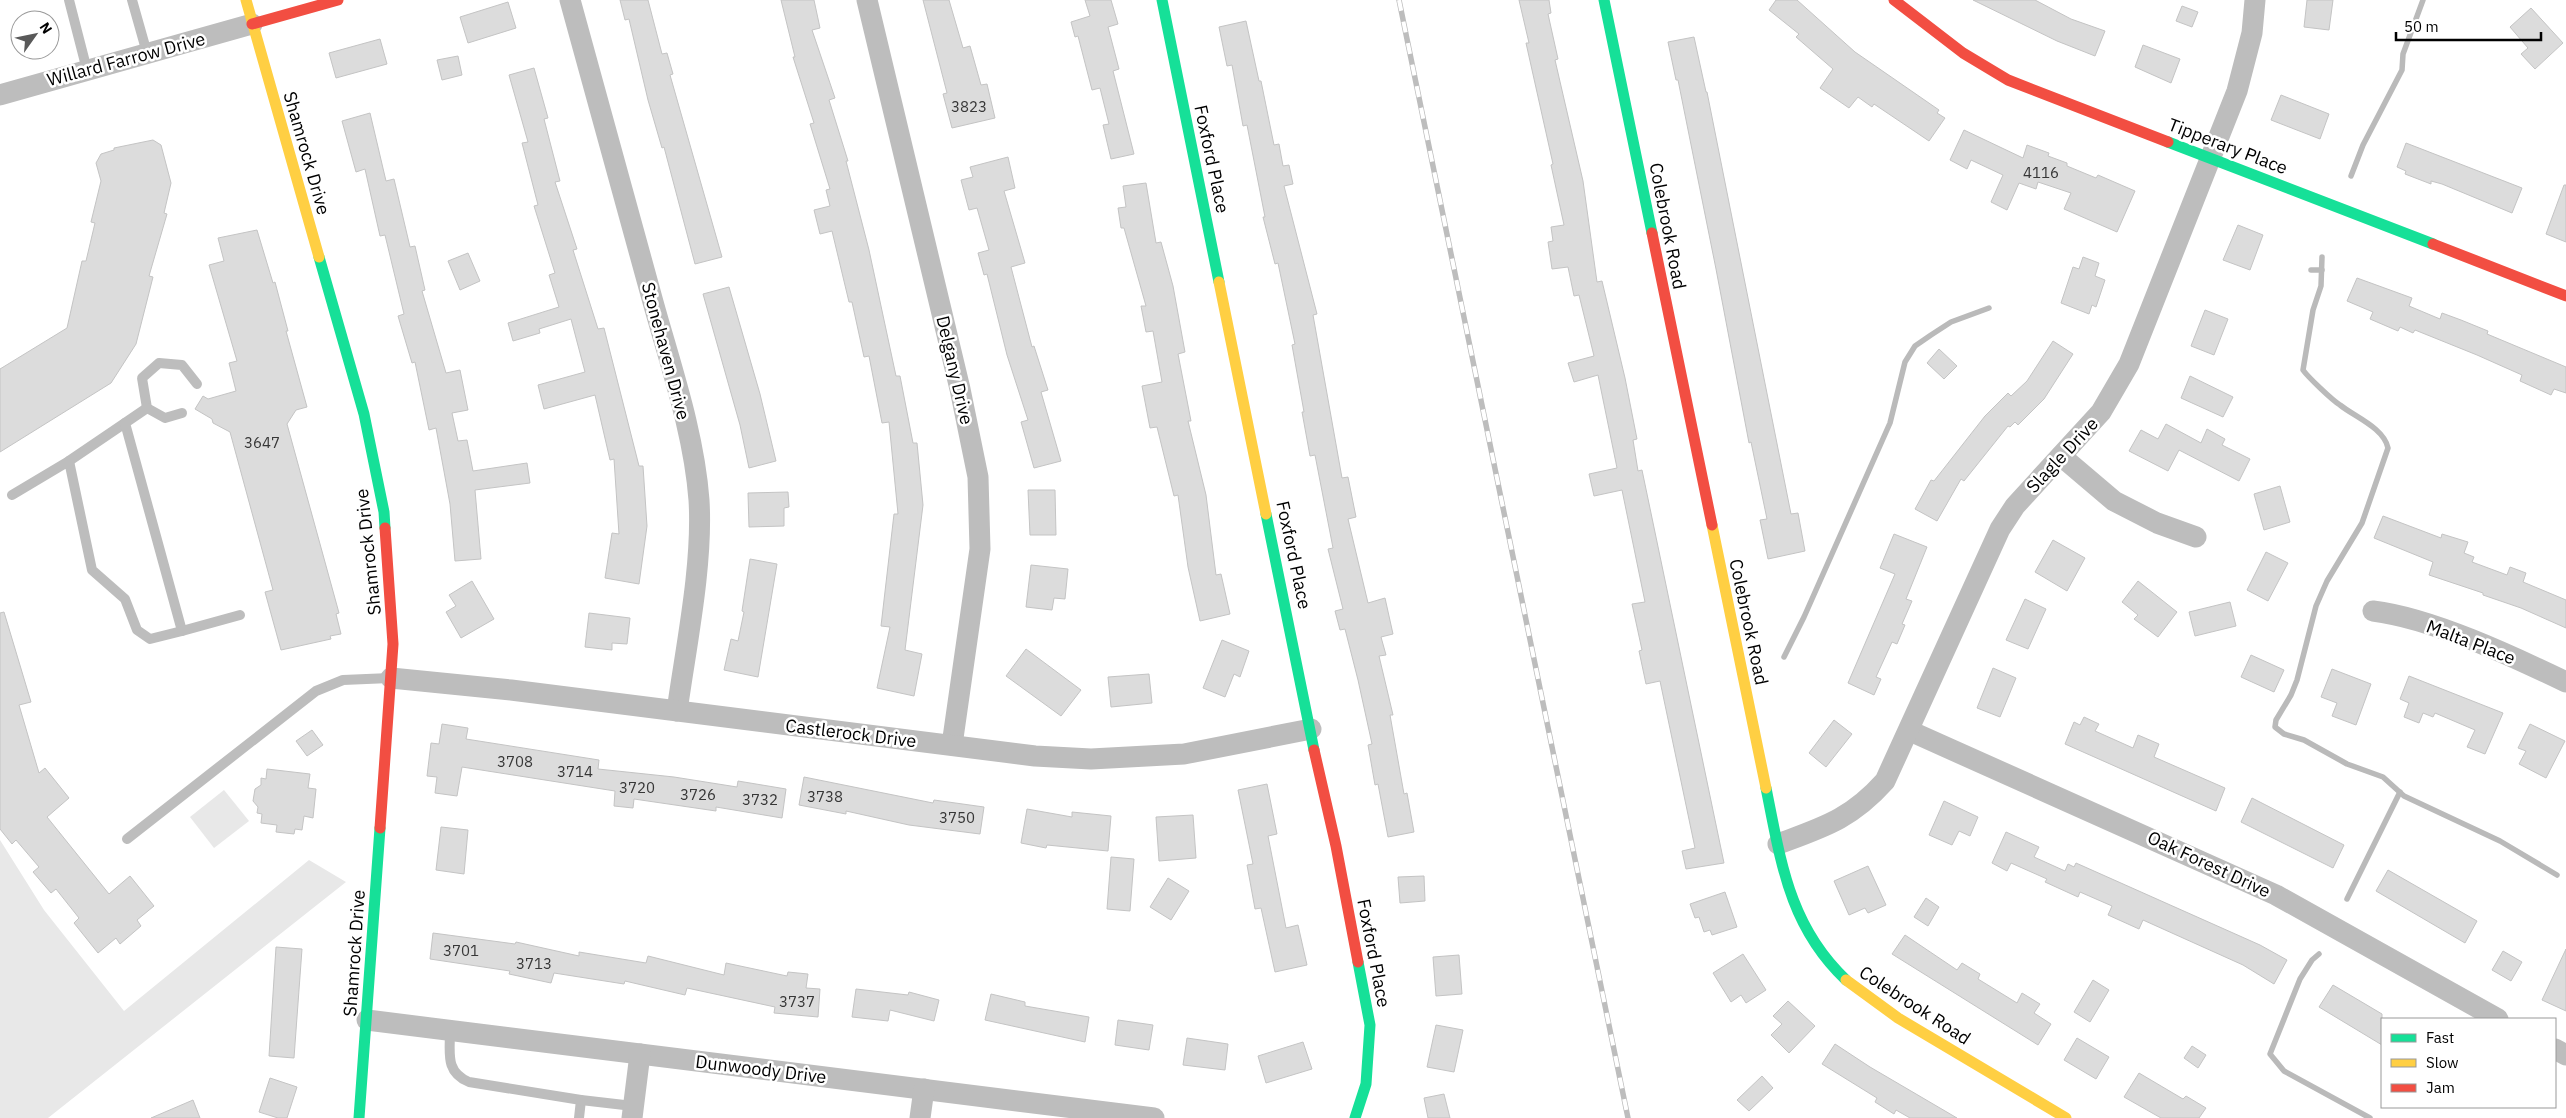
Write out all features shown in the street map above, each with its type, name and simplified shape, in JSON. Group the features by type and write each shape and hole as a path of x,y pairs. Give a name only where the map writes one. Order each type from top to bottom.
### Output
{"street":[{"name":"Shamrock Drive","path":"246,0 364,414 378,479 388,553 393,644 359,1118"},
{"path":"252,24 338,0"},
{"name":"Stonehaven Drive","path":"570,0 689,435 697,480 699,503 697,560 677,711"},
{"name":"Delgany Drive","path":"867,0 960,389 978,477 980,549 952,745"},
{"name":"Foxford Place","path":"1162,0 1310,729 1336,846 1370,1025 1366,1084 1355,1118"},
{"name":"Colebrook Road","path":"1604,0 1783,873 1794,908 1820,954 1843,980 1863,996 1900,1021 2066,1118"},
{"name":"Tipperary Place","path":"1894,0 1954,49 1984,68 2008,80 2566,296"},
{"name":"Slagle Drive","path":"1778,844 1840,821 1868,801 1885,782 1910,731 2000,529 2015,506 2102,412 2129,364 2237,91 2252,32 2256,0"},
{"name":"Willard Farrow Drive","path":"0,95 252,24"},
{"path":"2061,456 2114,501 2157,523 2196,537"},
{"name":"Malta Place","path":"2373,611 2393,613 2457,636 2566,682"},
{"name":"Castlerock Drive","path":"391,678 677,711 1035,756 1124,758 1184,754 1310,729"},
{"name":"Oak Forest Drive","path":"1910,731 2276,895 2496,1018"},
{"name":"Dunwoody Drive","path":"367,1020 1154,1118"},
{"path":"632,1112 640,1054"},
{"path":"920,1118 924,1089"}],"lane":[{"path":"70,0 87,70"},
{"path":"132,0 147,53"},
{"path":"146,408 142,378 159,364 182,365 197,384"},
{"path":"146,408 165,418 182,413"},
{"path":"12,495 69,461 146,408"},
{"path":"125,423 182,631"},
{"path":"69,461 92,570 124,599 136,630 150,639 240,615"},
{"path":"127,840 316,691 343,680 391,678"},
{"path":"450,1031 450,1063 458,1078 468,1082 581,1100 632,1112"},
{"path":"579,1118 581,1100"}],"shaded area":[{"path":"224,790 249,821 214,848 190,817"},
{"path":"0,840 44,910 124,1011 309,860 346,882 48,1118 0,1118"}],"building":[{"path":"620,0 648,0 662,54 667,53 673,74 670,75 722,257 695,264 664,147 662,148 648,100 629,19 625,20"},
{"path":"781,0 814,0 820,28 812,30 835,98 829,100 848,161 846,161 869,250 896,376 900,376 913,443 917,443 923,505 905,650 922,654 914,696 877,688 890,627 881,626 894,514 898,514 889,422 882,423 869,356 864,357 852,302 849,302 832,231 820,234 814,210 830,206 826,190 830,189 810,124 814,123 793,57 795,57"},
{"path":"923,0 949,0 963,48 970,46 981,85 987,84 995,118 952,128 943,94 947,93"},
{"path":"1085,0 1111,0 1118,24 1108,27 1119,69 1113,71 1134,154 1111,159 1103,125 1109,124 1100,88 1092,90 1078,36 1075,37 1071,22 1090,16"},
{"path":"1519,0 1549,0 1551,13 1548,14 1558,59 1555,60 1583,181 1597,282 1602,281 1625,378 1637,439 1633,440 1638,471 1642,470 1724,863 1686,869 1682,851 1695,848 1660,681 1646,684 1639,651 1642,650 1632,604 1645,602 1622,490 1594,496 1589,474 1617,468 1598,375 1574,382 1568,363 1594,356 1579,295 1574,296 1568,267 1552,269 1548,242 1553,241 1551,227 1564,225 1551,165 1553,164 1526,43 1529,43"},
{"path":"1776,0 1797,0 1855,52 1939,110 1937,113 1945,118 1929,141 1874,104 1872,107 1858,97 1849,108 1820,88 1833,69 1796,37 1799,34 1769,10"},
{"path":"1973,0 2035,0 2071,19 2105,31 2095,56 2057,41"},
{"path":"2307,0 2333,0 2329,30 2304,27"},
{"path":"508,2 516,28 468,43 460,17"},
{"path":"2182,6 2198,12 2192,27 2176,21"},
{"path":"2531,8 2563,43 2535,69 2521,54 2528,48 2510,27"},
{"path":"1246,21 1274,145 1279,144 1283,166 1289,165 1293,184 1284,186 1317,314 1313,315 1342,478 1348,477 1356,517 1348,519 1368,603 1385,598 1393,634 1381,637 1386,655 1379,656 1393,715 1390,715 1404,794 1407,793 1414,832 1388,837 1378,784 1375,785 1368,745 1372,744 1358,680 1345,629 1340,630 1335,611 1343,609 1328,549 1333,548 1315,455 1310,456 1302,412 1304,412 1292,345 1295,344 1278,263 1275,264 1263,217 1265,217 1247,125 1243,126 1232,65 1227,66 1219,27"},
{"path":"1694,37 1707,92 1791,514 1798,513 1805,551 1768,559 1760,520 1767,519 1751,442 1749,443 1678,80 1676,80 1668,42"},
{"path":"380,39 387,64 336,78 329,53"},
{"path":"2143,45 2180,59 2171,83 2135,67"},
{"path":"458,56 462,75 442,80 437,60"},
{"path":"534,68 548,118 544,119 560,181 555,182 577,249 573,250 598,329 604,328 639,466 643,466 647,526 639,584 605,578 612,533 619,534 614,459 610,460 595,395 544,409 538,385 585,372 571,319 539,329 540,333 513,341 508,323 559,307 549,275 555,273 534,206 538,205 522,143 528,142 509,75"},
{"path":"2281,95 2329,114 2320,139 2271,120"},
{"path":"370,113 386,181 394,179 410,247 415,246 425,290 422,291 446,373 460,370 468,410 452,413 458,441 467,440 473,471 527,463 530,483 475,490 481,559 455,561 450,504 436,428 429,430 415,362 412,363 398,316 404,314 385,235 380,236 365,169 356,172 342,121"},
{"path":"1964,130 2023,158 2027,145 2049,153 2048,156 2067,163 2067,166 2096,178 2098,175 2135,191 2117,232 2064,209 2071,193 2038,182 2036,189 2019,183 2007,210 1991,202 2003,175 1971,160 1967,169 1950,160"},
{"path":"153,140 161,145 171,183 164,213 167,214 149,276 153,277 136,344 111,383 0,452 0,369 67,328 82,261 86,261 95,223 91,222 101,181 96,163 101,154 114,150 114,148"},
{"path":"2406,143 2522,188 2512,213 2442,184 2431,181 2431,184 2405,174 2406,171 2397,167"},
{"path":"1008,157 1015,188 1004,191 1025,263 1011,267 1032,347 1034,346 1048,390 1041,392 1061,461 1034,468 1021,422 1028,420 1007,355 987,274 984,275 978,253 989,250 977,208 969,210 961,180 973,177 970,167"},
{"path":"1146,183 1156,243 1161,242 1173,286 1185,352 1178,354 1191,421 1188,421 1206,495 1216,575 1221,574 1230,614 1200,621 1188,567 1178,495 1174,496 1157,427 1150,428 1142,386 1162,382 1153,331 1146,332 1141,306 1146,306 1124,228 1121,228 1118,208 1126,207 1123,186"},
{"path":"2564,185 2566,185 2566,242 2546,234"},
{"path":"2238,225 2263,235 2250,270 2223,260"},
{"path":"257,230 273,283 275,282 307,407 296,410 287,424 339,613 336,614 341,634 330,636 331,639 281,650 265,592 273,590 230,432 213,423 212,419 195,409 203,396 208,399 236,391 229,363 237,361 209,265 224,261 218,238"},
{"path":"468,253 480,281 460,290 448,261"},
{"path":"2083,257 2099,263 2095,276 2105,280 2096,307 2092,305 2089,314 2061,303 2073,267 2079,269"},
{"path":"2357,278 2412,298 2409,306 2440,319 2442,313 2461,320 2488,331 2487,334 2566,367 2566,393 2554,389 2551,395 2520,381 2522,375 2477,355 2415,330 2413,333 2400,327 2398,331 2370,319 2373,312 2347,301"},
{"path":"729,287 760,394 776,461 749,468 740,425 703,294"},
{"path":"2205,310 2228,319 2214,355 2191,346"},
{"path":"2053,341 2073,354 2044,399 2018,425 2015,422 2010,427 2008,426 1964,481 1961,479 1937,521 1915,509 1931,480 1934,481 1985,416 2008,393 2011,396 2027,381"},
{"path":"1939,349 1957,366 1944,379 1927,363"},
{"path":"2190,376 2233,397 2223,417 2181,398"},
{"path":"2166,424 2201,443 2207,429 2225,439 2222,445 2250,459 2239,481 2179,450 2168,471 2129,451 2141,430 2158,439"},
{"path":"2280,486 2290,522 2264,530 2254,494"},
{"path":"1028,490 1055,490 1056,535 1030,535"},
{"path":"788,492 789,507 784,508 784,526 749,527 748,493"},
{"path":"2383,516 2441,538 2442,534 2468,542 2464,553 2474,557 2472,562 2507,575 2510,567 2526,573 2523,582 2566,600 2566,628 2521,608 2483,595 2483,593 2429,575 2433,562 2374,538"},
{"path":"1894,534 1927,547 1906,599 1912,601 1902,624 1905,625 1897,644 1892,642 1876,677 1881,679 1874,695 1848,683 1895,574 1880,568"},
{"path":"2053,540 2085,558 2067,591 2035,572"},
{"path":"2266,552 2288,563 2268,601 2247,590"},
{"path":"750,559 777,564 758,677 724,670 731,639 738,641 744,612 742,611"},
{"path":"1031,565 1068,569 1065,599 1054,598 1052,610 1026,607"},
{"path":"472,581 494,619 461,638 446,612 456,606 449,595"},
{"path":"2138,581 2177,612 2158,637 2134,619 2138,615 2122,602"},
{"path":"2025,599 2046,609 2028,649 2006,640"},
{"path":"2230,602 2236,626 2195,636 2189,612"},
{"path":"4,612 31,702 19,705 39,773 45,768 69,798 47,817 109,894 130,876 154,906 137,920 141,926 120,944 116,938 98,953 74,923 79,918 56,889 51,893 33,872 39,867 16,840 12,844 0,829 0,613"},
{"path":"589,613 630,618 627,644 612,643 612,650 585,647"},
{"path":"1222,640 1249,651 1240,677 1234,674 1225,697 1203,688"},
{"path":"1026,649 1081,690 1061,716 1006,676"},
{"path":"2251,655 2284,670 2274,692 2241,677"},
{"path":"1993,668 2016,678 2000,717 1977,708"},
{"path":"2332,669 2371,684 2356,725 2332,716 2337,703 2321,697"},
{"path":"1149,674 1152,703 1111,707 1108,677"},
{"path":"2409,676 2503,713 2485,754 2467,747 2475,730 2435,713 2433,717 2423,713 2419,723 2404,717 2409,703 2400,699"},
{"path":"2084,717 2099,724 2095,731 2133,748 2138,735 2159,744 2154,757 2225,788 2216,811 2065,744 2074,722 2080,725"},
{"path":"1834,720 1852,734 1826,767 1809,753"},
{"path":"442,724 468,728 466,739 599,760 598,769 674,777 737,787 738,781 786,789 782,818 716,807 716,811 634,799 633,808 614,806 615,791 462,767 457,796 435,793 437,777 427,776 431,743 439,744"},
{"path":"2530,724 2565,741 2546,778 2519,764 2526,751 2518,748"},
{"path":"312,730 323,745 307,756 296,741"},
{"path":"267,769 310,774 308,788 316,789 313,818 304,816 302,830 295,829 294,834 276,832 277,825 261,823 262,814 257,813 258,807 253,801 255,789 261,785 261,778 266,779"},
{"path":"804,777 933,803 934,800 984,807 980,834 909,825 846,811 846,814 799,805"},
{"path":"1267,784 1277,834 1268,836 1286,928 1298,925 1307,965 1275,972 1261,908 1255,909 1247,865 1253,864 1238,790"},
{"path":"2252,798 2344,845 2333,868 2241,822"},
{"path":"1944,801 1978,817 1970,836 1959,831 1952,845 1929,835"},
{"path":"1027,809 1072,817 1072,812 1111,816 1108,851 1047,845 1046,848 1021,843"},
{"path":"1193,815 1196,858 1159,861 1156,817"},
{"path":"441,827 468,830 464,874 436,870"},
{"path":"2006,832 2039,847 2034,857 2065,871 2068,864 2074,867 2076,863 2260,945 2287,960 2274,984 2243,965 2143,920 2139,929 2108,915 2112,906 2080,892 2078,897 2045,882 2047,879 2011,863 2007,871 1992,863"},
{"path":"1111,857 1134,859 1130,911 1107,909"},
{"path":"1868,866 1886,905 1868,913 1865,908 1849,915 1834,881"},
{"path":"2388,870 2477,921 2465,943 2376,891"},
{"path":"1424,876 1425,901 1400,903 1398,877"},
{"path":"1168,878 1189,891 1171,920 1150,907"},
{"path":"1725,892 1737,927 1712,935 1710,930 1704,932 1699,917 1695,918 1690,904"},
{"path":"1926,898 1939,907 1928,926 1914,917"},
{"path":"433,933 515,944 516,942 579,956 579,952 646,963 648,956 724,975 726,963 787,976 788,972 808,974 806,988 820,989 818,1017 774,1013 775,1007 687,988 685,995 625,981 624,984 554,973 551,983 509,974 510,971 430,959"},
{"path":"1905,935 1957,970 1962,963 1980,974 1978,979 2017,1003 2022,993 2040,1004 2034,1013 2051,1024 2038,1045 1892,954"},
{"path":"276,947 302,949 294,1058 269,1056"},
{"path":"2566,949 2566,1011 2542,1000"},
{"path":"2503,951 2522,962 2511,981 2492,970"},
{"path":"1743,954 1766,990 1746,1003 1741,995 1731,1002 1713,973"},
{"path":"1459,955 1462,994 1436,996 1433,957"},
{"path":"2093,980 2109,990 2090,1022 2074,1012"},
{"path":"2333,985 2382,1014 2381,1044 2319,1007"},
{"path":"856,989 908,995 909,992 939,1000 934,1021 890,1010 888,1021 852,1017"},
{"path":"991,994 1025,1002 1025,1006 1089,1017 1085,1042 985,1020"},
{"path":"1788,1001 1815,1026 1789,1053 1771,1035 1782,1024 1773,1016"},
{"path":"1118,1020 1153,1025 1149,1050 1115,1045"},
{"path":"1436,1025 1463,1030 1454,1072 1427,1067"},
{"path":"1187,1038 1228,1044 1225,1070 1183,1065"},
{"path":"2077,1038 2109,1057 2096,1079 2064,1060"},
{"path":"1303,1042 1312,1069 1266,1083 1258,1056"},
{"path":"1835,1044 1870,1067 1957,1118 1910,1118 1896,1110 1894,1114 1875,1102 1877,1098 1822,1064"},
{"path":"2192,1046 2206,1055 2198,1068 2184,1058"},
{"path":"2139,1073 2183,1099 2186,1096 2206,1108 2199,1118 2161,1118 2124,1097"},
{"path":"1762,1076 1773,1088 1749,1111 1737,1100"},
{"path":"270,1078 297,1087 287,1118 278,1118 259,1112"},
{"path":"1444,1094 1450,1118 1428,1118 1424,1098"},
{"path":"193,1100 200,1118 151,1118"}],"waterway":[{"path":"2351,176 2363,145 2402,70 2403,54 2423,0"},
{"path":"2322,257 2321,286 2313,310 2303,370 2336,402 2375,429 2381,435 2388,448 2362,523 2327,581 2316,606 2297,680 2291,695 2276,720 2275,727 2284,734 2304,740 2347,764 2383,777 2404,796 2500,841 2557,875"},
{"path":"2311,270 2322,270"},
{"path":"1784,657 1804,617 1890,423 1905,362 1915,346 1951,322 1989,308"},
{"path":"2347,899 2400,792"},
{"path":"2319,954 2312,960 2300,979 2270,1054 2284,1071 2370,1118"}],"railway":[{"path":"1399,0 1628,1118"}],"traffic: fast":[{"path":"1162,0 1219,282"},
{"path":"1604,0 1652,233"},
{"path":"2168,142 2433,244"},
{"path":"319,257 364,414 384,512 385,528"},
{"path":"1266,514 1314,750"},
{"path":"1766,788 1790,892 1812,938 1827,959 1846,980"},
{"path":"359,1118 380,828"},
{"path":"1355,1118 1366,1084 1370,1025 1358,962"}],"traffic: slow":[{"path":"246,0 319,257"},
{"path":"1219,282 1266,514"},
{"path":"1712,525 1766,788"},
{"path":"1846,980 1898,1018 2066,1118"}],"traffic: jam":[{"path":"252,24 338,0"},
{"path":"1894,0 1963,53 2008,80 2168,142"},
{"path":"1652,233 1712,525"},
{"path":"2433,244 2566,296"},
{"path":"380,828 393,644 385,528"},
{"path":"1314,750 1336,846 1358,962"}]}
